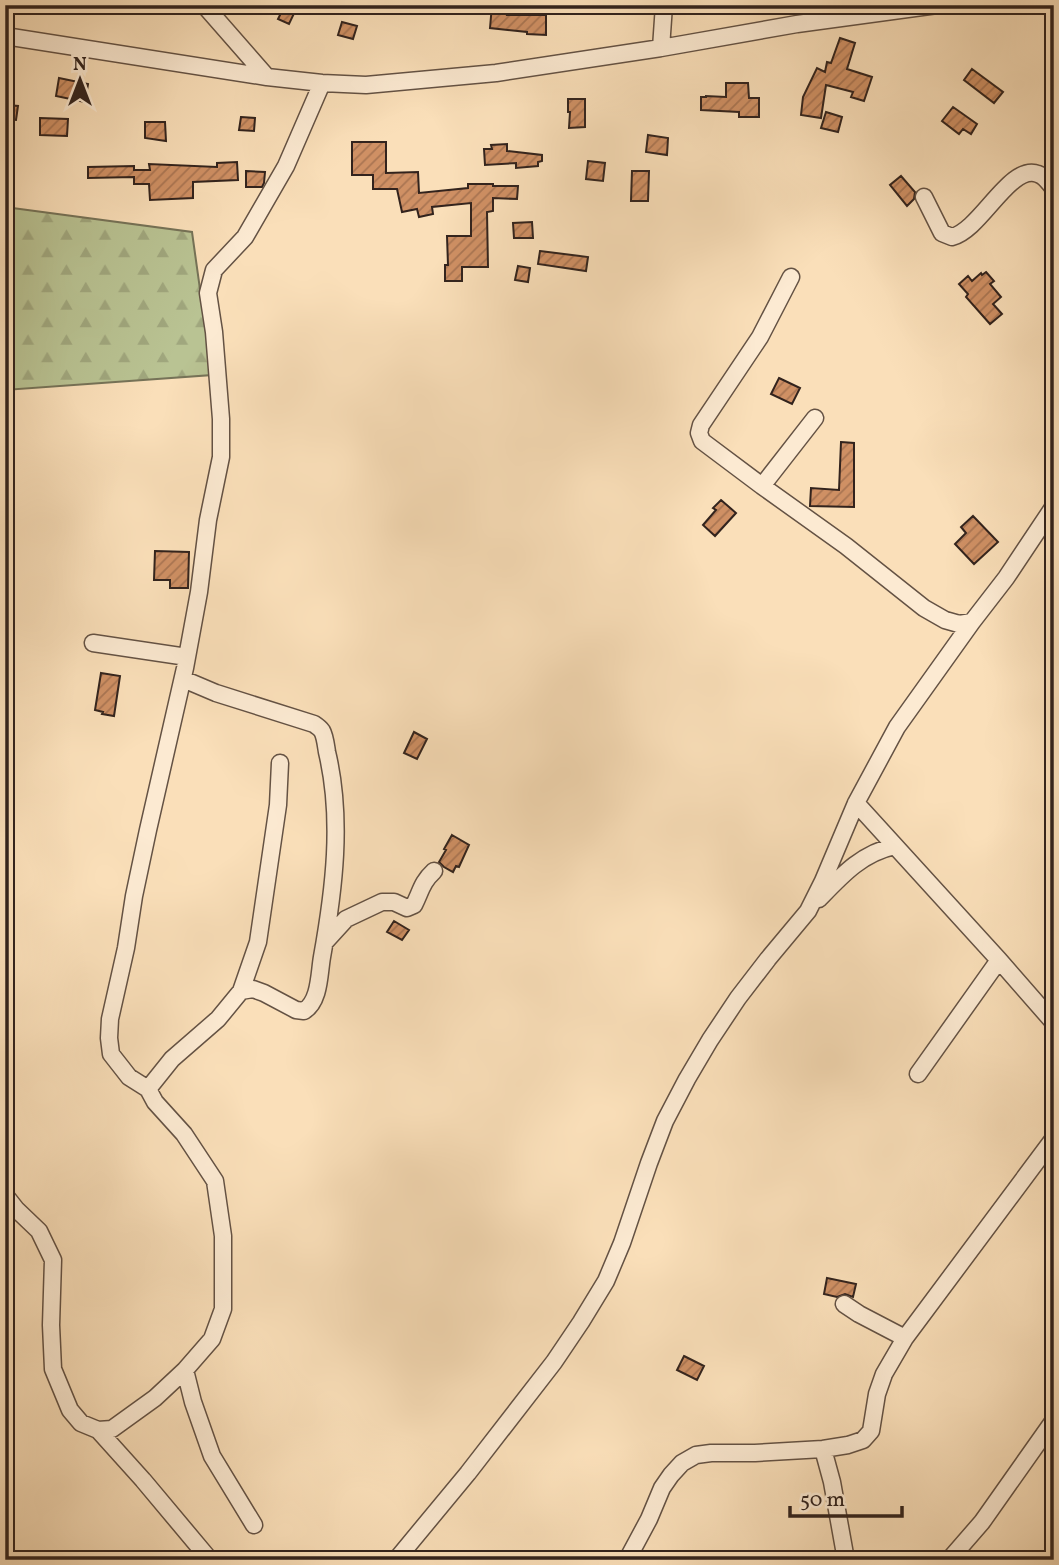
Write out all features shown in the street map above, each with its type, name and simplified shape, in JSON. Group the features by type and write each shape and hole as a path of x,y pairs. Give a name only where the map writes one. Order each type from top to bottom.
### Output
{"street":[{"path":"204,5 267,77"},
{"path":"662,48 664,5"},
{"path":"5,36 267,77 366,85 459,78 662,48 797,24 937,5"},
{"path":"98,1430 112,1429 155,1398 185,1370 212,1339 223,1309 223,1236 215,1181 184,1134 155,1102 148,1089 129,1077 111,1054 108,1038 127,948 134,896 183,678 199,592 208,520 221,457 221,419 208,293 214,270 245,237 286,166 322,83"},
{"path":"924,197 942,233 952,237 965,232 1007,186 1023,174 1039,174 1045,177 1054,189"},
{"path":"791,277 760,337 701,425 699,433 702,441 846,545 924,608 958,624 972,622"},
{"path":"762,486 815,418"},
{"path":"808,911 856,803 897,727 1006,579 1054,506"},
{"path":"93,643 187,657"},
{"path":"183,678 216,693 314,724 323,731 329,761 334,795 334,868 315,998 311,1007 304,1011 296,1010 253,989 241,991"},
{"path":"148,1089 172,1059 218,1019 241,991 258,942 278,804 280,763"},
{"path":"856,803 1054,1023"},
{"path":"396,1560 554,1362 606,1281 665,1121 710,1040 738,998 768,958 831,886 867,856 880,849 895,846"},
{"path":"325,942 346,919 382,902 394,902 407,908 414,905 424,880 434,871"},
{"path":"918,1074 999,960"},
{"path":"627,1560 662,1488 682,1463 696,1455 848,1445 863,1440 872,1432 877,1394 892,1357 1054,1139"},
{"path":"5,1195 39,1231 53,1260 53,1369 70,1410 81,1423 98,1430 210,1560"},
{"path":"844,1304 905,1338"},
{"path":"185,1370 212,1456 254,1525"},
{"path":"949,1560 982,1522 1054,1420"},
{"path":"823,1448 846,1560"}],"green space":[{"path":"5,207 192,232 212,375 5,390"}],"building":[{"path":"285,5 298,5 289,24 278,19"},
{"path":"492,5 509,5 507,15 546,15 546,35 490,28"},
{"path":"342,22 357,26 353,39 338,35"},
{"path":"840,38 855,43 847,69 872,77 864,101 851,97 853,92 826,85 821,118 801,115 803,97 817,68 825,72 827,62 831,63"},
{"path":"972,69 1003,92 994,103 964,80"},
{"path":"59,78 88,84 85,102 56,96"},
{"path":"726,83 748,83 749,98 759,98 759,117 739,117 739,112 701,110 701,97 726,97"},
{"path":"568,99 585,99 585,127 569,128"},
{"path":"7,105 18,106 16,120 5,119"},
{"path":"953,107 977,124 971,134 963,129 959,134 942,121"},
{"path":"826,112 842,117 838,132 821,128"},
{"path":"241,117 255,118 254,131 239,130"},
{"path":"40,118 68,119 67,136 40,135"},
{"path":"145,122 165,122 166,141 145,138"},
{"path":"648,135 668,138 667,155 646,152"},
{"path":"352,142 386,142 386,173 418,172 419,193 468,188 468,184 518,186 517,199 493,198 493,211 487,212 488,267 462,267 462,281 445,281 445,265 448,265 447,236 471,236 471,203 432,207 433,214 419,217 417,209 402,212 397,189 373,189 373,175 352,175"},
{"path":"507,144 507,151 542,155 542,161 538,162 538,166 516,168 516,163 485,165 484,149 492,149 491,145"},
{"path":"588,161 605,163 603,181 586,179"},
{"path":"237,162 238,180 193,182 193,198 150,200 149,184 134,184 134,177 88,178 88,167 134,166 134,170 150,170 149,164 217,167 217,163"},
{"path":"246,171 265,172 262,187 246,187"},
{"path":"632,171 649,171 648,201 631,201"},
{"path":"901,176 915,192 914,199 907,206 890,185"},
{"path":"532,222 533,238 514,238 513,223"},
{"path":"540,251 588,257 586,271 538,264"},
{"path":"518,266 530,268 528,282 515,280"},
{"path":"986,272 994,281 990,284 1001,297 993,304 1002,314 990,324 966,297 968,294 959,284 968,276 972,281"},
{"path":"779,378 800,388 792,404 771,394"},
{"path":"841,442 854,443 854,507 810,506 811,488 839,490"},
{"path":"721,500 736,513 715,536 703,525"},
{"path":"973,516 998,542 974,564 955,544 966,533 961,527"},
{"path":"155,551 189,552 188,588 170,588 170,580 154,580"},
{"path":"101,673 120,676 114,716 95,710"},
{"path":"414,732 427,739 417,759 404,753"},
{"path":"452,835 469,845 459,867 456,866 453,872 439,862"},
{"path":"394,921 409,930 402,940 387,932"},
{"path":"827,1278 856,1284 853,1297 845,1294 837,1297 824,1294"},
{"path":"684,1356 704,1366 697,1380 677,1370"}]}
